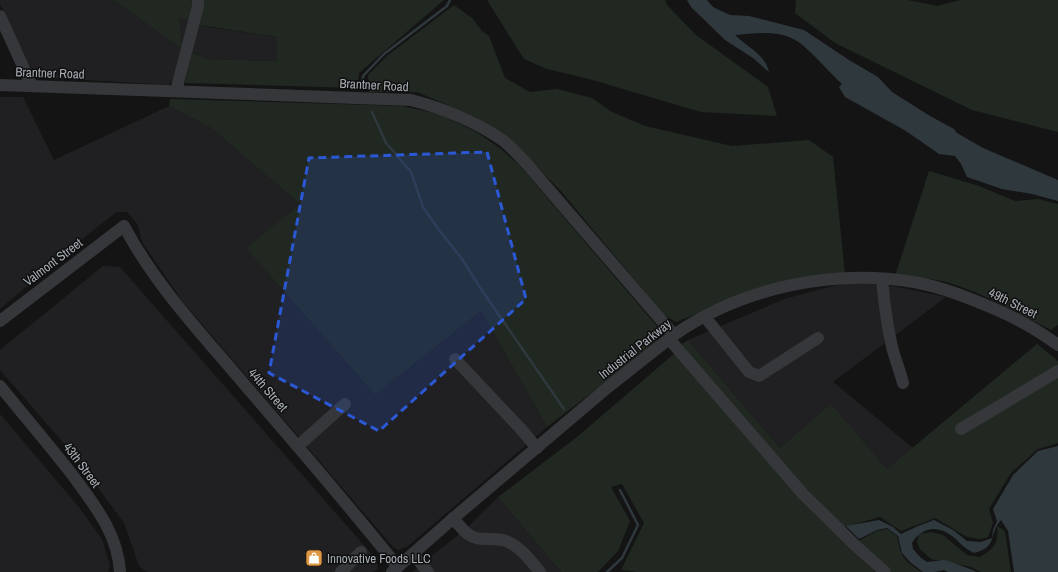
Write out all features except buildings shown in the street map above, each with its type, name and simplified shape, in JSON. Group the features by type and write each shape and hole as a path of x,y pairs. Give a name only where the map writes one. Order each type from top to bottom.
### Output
{"street":[{"path":"176,91 198,6 198,0"},
{"path":"0,16 32,86"},
{"name":"Brantner Road","path":"0,85 411,100 438,107 472,123 502,140 526,163 803,494 885,572"},
{"name":"Valmont Street","path":"0,321 124,226"},
{"name":"44th Street","path":"124,226 131,240 181,310 336,490 395,570"},
{"name":"Industrial Parkway","path":"395,570 453,518 608,388 672,337 734,303 762,293 789,286 817,281 844,279 882,279 916,282 952,292"},
{"path":"882,279 884,306 892,348 899,366 903,383"},
{"name":"49th Street","path":"952,292 971,298 1024,322 1058,345"},
{"path":"706,317 749,372 758,376 818,338"},
{"path":"455,359 537,448"},
{"path":"961,429 1058,371"},
{"name":"43th Street","path":"0,386 53,448 96,507 112,535 117,551 120,572"},
{"path":"298,446 345,404"},
{"path":"453,518 468,535 479,540 506,540 522,551 540,572"},
{"path":"341,572 361,552"},
{"path":"413,554 428,572"}],"highlighted area":[{"path":"487,152 526,299 379,431 269,373 309,158"}],"shaded area":[{"path":"0,0 114,0 181,48 179,17 202,26 277,37 277,61 208,59 182,49 175,78 169,85 35,77 0,4"},
{"path":"114,0 444,0 359,73 357,88 185,83 192,53 208,59 277,61 277,37 199,25 179,17 182,49"},
{"path":"487,0 665,0 667,5 696,35 768,87 777,116 701,112 589,79 547,69 524,59"},
{"path":"687,0 707,0 713,7 730,15 749,16 804,30 878,77 892,92 954,129 957,133 983,148 1058,180 1058,201 1032,194 1002,189 967,177 961,164 955,156 939,154 906,131 845,97 839,87 842,84 811,53 793,39 768,33 735,35 764,60 769,72 753,58 725,40 691,7"},
{"path":"796,0 908,0 937,6 960,0 1058,0 1058,132 972,110 835,43 795,13"},
{"path":"454,5 472,18 482,31 489,36 505,78 530,92 557,89 592,98 612,112 645,126 732,146 809,140 833,157 845,274 773,284 676,322 664,315 560,190 503,133 471,115 417,92 369,92 368,75 388,55"},
{"path":"0,97 23,97 54,160 169,106 211,128 300,204 247,248 375,395 481,311 547,427 408,546 398,550 393,547 183,302 142,242 138,225 127,212 117,212 96,228 0,309"},
{"path":"170,99 401,106 440,114 478,133 501,149 520,166 656,325 660,334 654,345 547,427 481,311 375,395 246,248 300,204 211,128 169,106"},
{"path":"929,171 979,186 1015,201 1038,199 1058,204 1058,325 1051,330 989,298 944,281 895,276"},
{"path":"103,266 120,267 376,559 378,569 373,572 147,572 139,566 124,523 73,454 0,370 0,350"},
{"path":"848,282 893,286 946,297 833,382 913,448 887,469 831,405 780,448 688,340 784,299"},
{"path":"688,340 780,448 831,404 887,469 1037,344 1058,361 1058,443 1038,449 1011,473 989,509 993,523 988,537 981,539 967,537 935,518 901,531 880,517 841,528 679,346"},
{"path":"675,353 812,510 875,572 637,572 621,570 644,523 622,484 611,487 630,521 618,551 598,572 561,572 498,497 577,437"},
{"path":"0,414 78,506 102,539 110,565 108,572 0,572"},
{"path":"1058,446 1058,572 1014,572 1008,531 1001,520 997,525 990,544 982,550 974,553 946,532 935,529 930,529 920,534 912,543 913,549 927,562 945,560 976,572 948,572 944,570 923,572 911,563 902,553 898,536 887,528 877,530 859,539 846,526 879,520 893,527 901,534 934,520 953,530 967,541 981,542 992,538 993,530 997,521 993,509 1013,475 1038,451"},
{"path":"498,497 561,572 412,572 469,526"},
{"path":"997,526 1005,531 1011,572 981,572 971,567 931,559 920,549 917,542 919,534 932,532 943,535 967,555 980,557 989,551 994,545 997,537"},
{"path":"887,529 897,536 900,549 907,561 921,572 891,572 856,542 877,531"}],"waterway":[{"path":"362,89 363,76 384,54 447,6 450,0"},
{"path":"372,112 386,143 411,172 423,207 462,259 564,409"},
{"path":"607,572 622,558 638,525 620,490"}],"place":[{"name":"Innovative Foods LLC","path":"314,558"}]}
